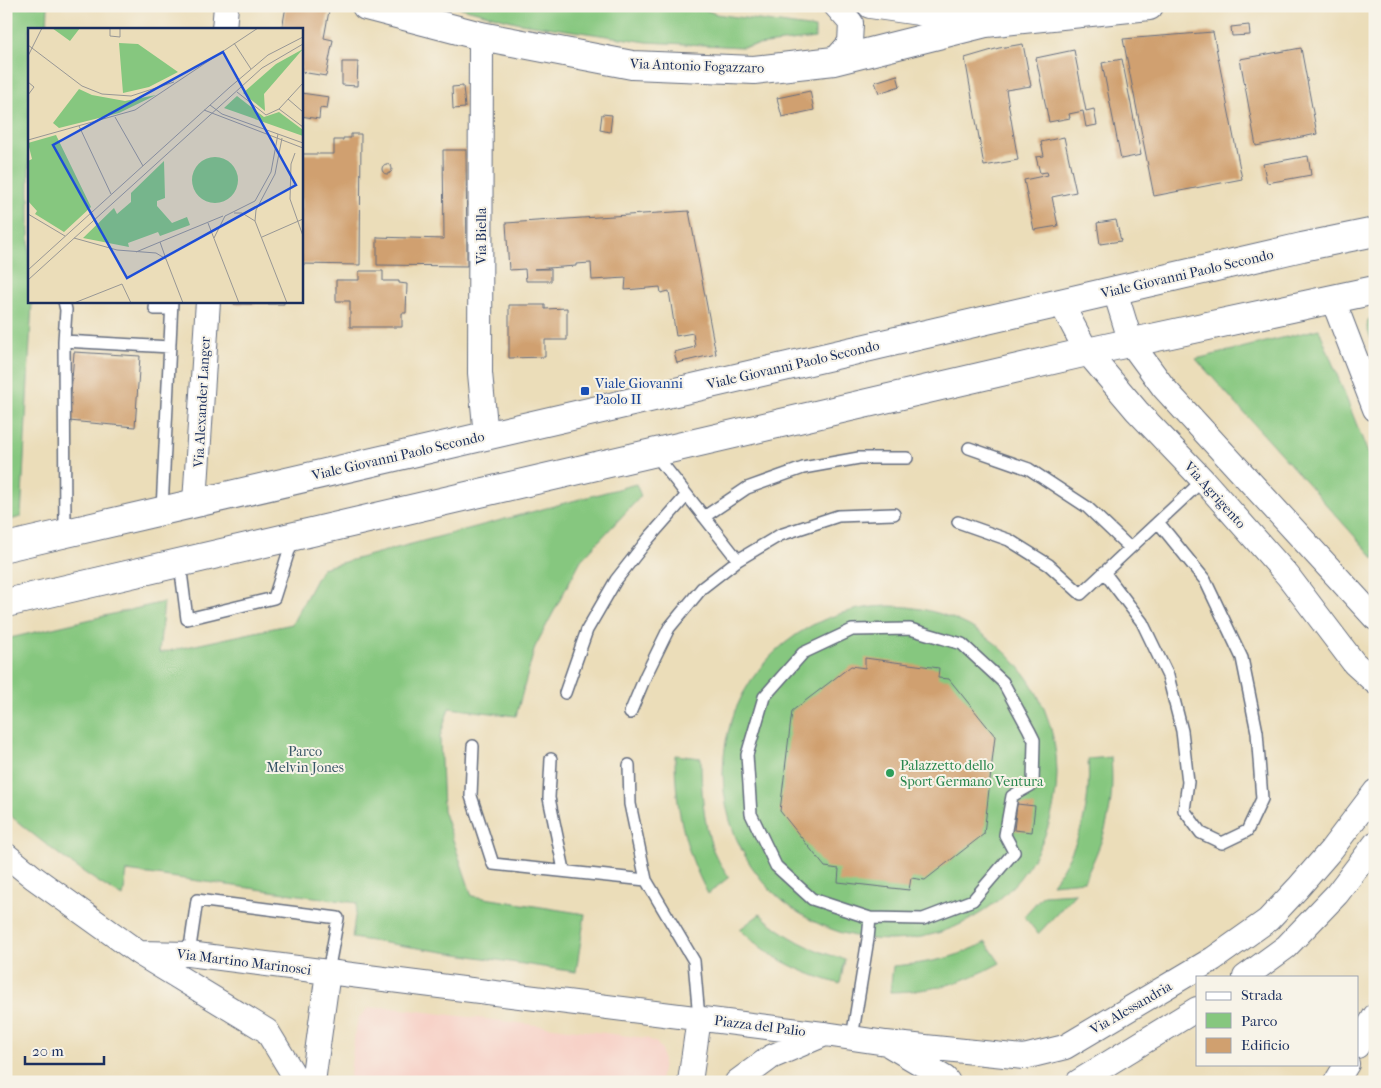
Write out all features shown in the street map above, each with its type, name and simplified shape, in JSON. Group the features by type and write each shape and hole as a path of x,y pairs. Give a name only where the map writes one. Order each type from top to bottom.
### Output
{"main road":[{"name":"Via Antonio Fogazzaro","path":"366,6 481,36 632,64 754,70 834,61 986,23 1149,6"},
{"name":"Viale Giovanni Paolo Secondo","path":"6,547 1062,304 1292,249 1375,232"},
{"path":"6,603 293,538 1088,352 1375,290"}],"street":[{"path":"224,28 226,6"},
{"path":"834,61 850,43 851,23 836,6"},
{"path":"870,6 986,23"},
{"name":"Via Biella","path":"481,36 480,373 486,436"},
{"path":"1115,291 1131,343 1164,388 1375,618"},
{"path":"1333,300 1375,409"},
{"name":"Via Alexander Langer","path":"195,502 208,302"},
{"name":"Via Agrigento","path":"1062,304 1088,352 1137,411 1203,480 1288,576 1354,663 1375,682"},
{"name":"Via Alessandria","path":"1024,1057 1065,1047 1213,959 1268,920 1314,869 1375,792"},
{"path":"1246,976 1286,947 1337,894 1375,844"},
{"name":"Via Martino Marinosci","path":"6,855 33,877 139,953 267,1031 298,1082"},
{"name":"Via Martino Marinosci","path":"139,953 189,954 328,972 313,1082"},
{"path":"328,972 698,1018"},
{"path":"1078,1082 1196,1010"},
{"path":"1358,1044 1375,1016"},
{"name":"Piazza del Palio","path":"690,1082 698,1018 886,1043 1024,1057"},
{"name":"Piazza del Palio","path":"737,1082 771,1057 825,1034"},
{"name":"Piazza del Palio","path":"886,1043 945,1078 948,1082"},
{"path":"1336,1082 1345,1066"}],"lane":[{"path":"156,302 155,309 172,305 162,510"},
{"path":"65,304 65,533"},
{"path":"64,340 170,347"},
{"path":"969,448 1029,469 1087,507 1130,548"},
{"path":"654,453 738,560"},
{"path":"704,517 747,488 802,468 859,458 907,458"},
{"path":"958,522 1009,540 1049,565 1081,594 1203,480"},
{"path":"565,693 587,630 616,580 649,538 687,495"},
{"path":"630,713 669,628 702,588 738,560 780,535 838,516 894,514"},
{"path":"1104,572 1142,622 1168,676 1182,731 1188,782 1184,810 1201,833 1222,843 1247,832 1262,799 1257,732 1242,658 1204,580 1158,522"},
{"path":"180,564 187,619 274,598 293,538"},
{"path":"910,629 962,644 1003,682 1034,740 1033,784 1012,796 1005,835 1014,852 973,900 923,919 870,918 812,899 776,866 750,814 747,755 764,697 803,653 852,630 910,629"},
{"path":"473,746 471,796 493,864 646,880"},
{"path":"551,759 549,798 564,870"},
{"path":"629,766 630,804 646,880 694,961 698,1018"},
{"path":"189,954 197,900 338,918 328,972"},
{"path":"852,1038 870,918"}],"shaded area":[{"path":"384,1007 646,1038 657,1043 662,1051 663,1063 660,1082 349,1082 355,1032 359,1017 369,1008"}],"green space":[{"path":"6,6 48,6 47,28 28,28 28,302 32,302 21,517 6,521"},
{"path":"454,6 695,6 716,14 815,28 815,38 742,47 647,42 520,23"},
{"path":"1375,315 1375,349 1367,328 1368,320"},
{"path":"1319,329 1375,471 1375,559 1196,359"},
{"name":"Parco Melvin Jones","path":"636,484 641,496 581,560 535,647 516,716 449,708 440,737 443,810 472,896 585,914 576,972 352,938 357,903 127,871 123,897 63,857 6,812 6,639 164,602 159,653 292,624 322,568"},
{"name":"Palazzetto dello Sport Germano Ventura","path":"890,606 923,609 954,619 983,634 1008,655 1029,680 1044,709 1054,740 1057,773 1054,806 1044,837 1029,866 1008,891 983,912 954,927 923,937 890,940 857,937 826,927 797,912 772,891 751,866 736,837 726,806 723,773 726,740 736,709 751,680 772,655 797,634 826,619 857,609"},
{"path":"675,755 701,758 702,793 707,828 715,854 729,877 708,894 693,860 682,827 675,774"},
{"path":"1111,757 1112,792 1110,807 1103,835 1092,865 1084,881 1052,884 1070,854 1082,825 1088,794 1088,759"},
{"path":"1076,893 1038,934 1024,916 1043,895"},
{"path":"760,914 800,942 822,952 845,959 840,984 812,975 786,963 762,948 740,929"},
{"path":"986,942 1000,963 973,976 947,985 920,990 890,992 893,966 941,959 975,948"}],"building":[{"path":"286,6 302,6 329,11 324,38 333,40 326,76 302,72 302,28 282,28"},
{"path":"1249,25 1250,35 1232,36 1231,27"},
{"path":"1213,32 1242,179 1154,196 1123,39"},
{"path":"1023,44 1031,86 1006,90 1018,160 984,166 965,58 999,48"},
{"path":"1301,48 1317,134 1256,146 1240,59"},
{"path":"1074,50 1086,111 1094,109 1097,125 1086,127 1083,111 1069,114 1070,118 1049,122 1036,58"},
{"path":"1122,59 1141,155 1121,159 1102,63"},
{"path":"342,62 358,62 357,86 342,85"},
{"path":"897,75 900,86 879,93 875,82"},
{"path":"463,86 465,108 453,109 452,87"},
{"path":"810,91 814,110 782,117 777,98"},
{"path":"302,93 329,97 327,109 320,108 319,119 302,116"},
{"path":"602,114 612,115 610,132 600,130"},
{"path":"351,134 361,134 360,265 302,264 302,154 334,154 334,140 351,138"},
{"path":"1064,137 1076,192 1052,197 1058,226 1034,230 1024,180 1048,175 1047,172 1040,173 1036,157 1044,156 1041,142"},
{"path":"443,150 466,150 467,266 377,265 377,237 444,239"},
{"path":"1308,156 1311,175 1267,183 1263,164"},
{"path":"385,164 389,164 392,169 389,174 385,174 382,171 382,167"},
{"path":"689,211 716,354 677,363 674,352 695,347 693,333 676,336 669,291 661,293 660,287 625,290 626,278 592,280 591,263 534,269 551,269 551,281 526,281 525,269 509,270 506,223"},
{"path":"1116,220 1121,241 1100,244 1097,223"},
{"path":"359,271 383,271 383,281 399,281 399,283 407,284 406,313 402,313 402,327 350,327 350,301 336,301 336,280 359,280"},
{"path":"234,302 284,302 284,304 234,304"},
{"path":"509,305 545,305 545,309 567,308 567,340 545,340 545,357 509,358"},
{"path":"74,352 140,356 135,427 69,421"},
{"path":"865,658 939,668 938,678 949,679 995,736 984,834 925,880 911,878 909,890 838,882 839,869 825,867 780,811 792,711 851,666 865,668"},
{"path":"1017,804 1035,806 1032,832 1014,830"}],"place":[{"name":"Viale Giovanni Paolo II","path":"585,391"},
{"name":"Palazzetto dello Sport Germano Ventura","path":"890,773"}]}
